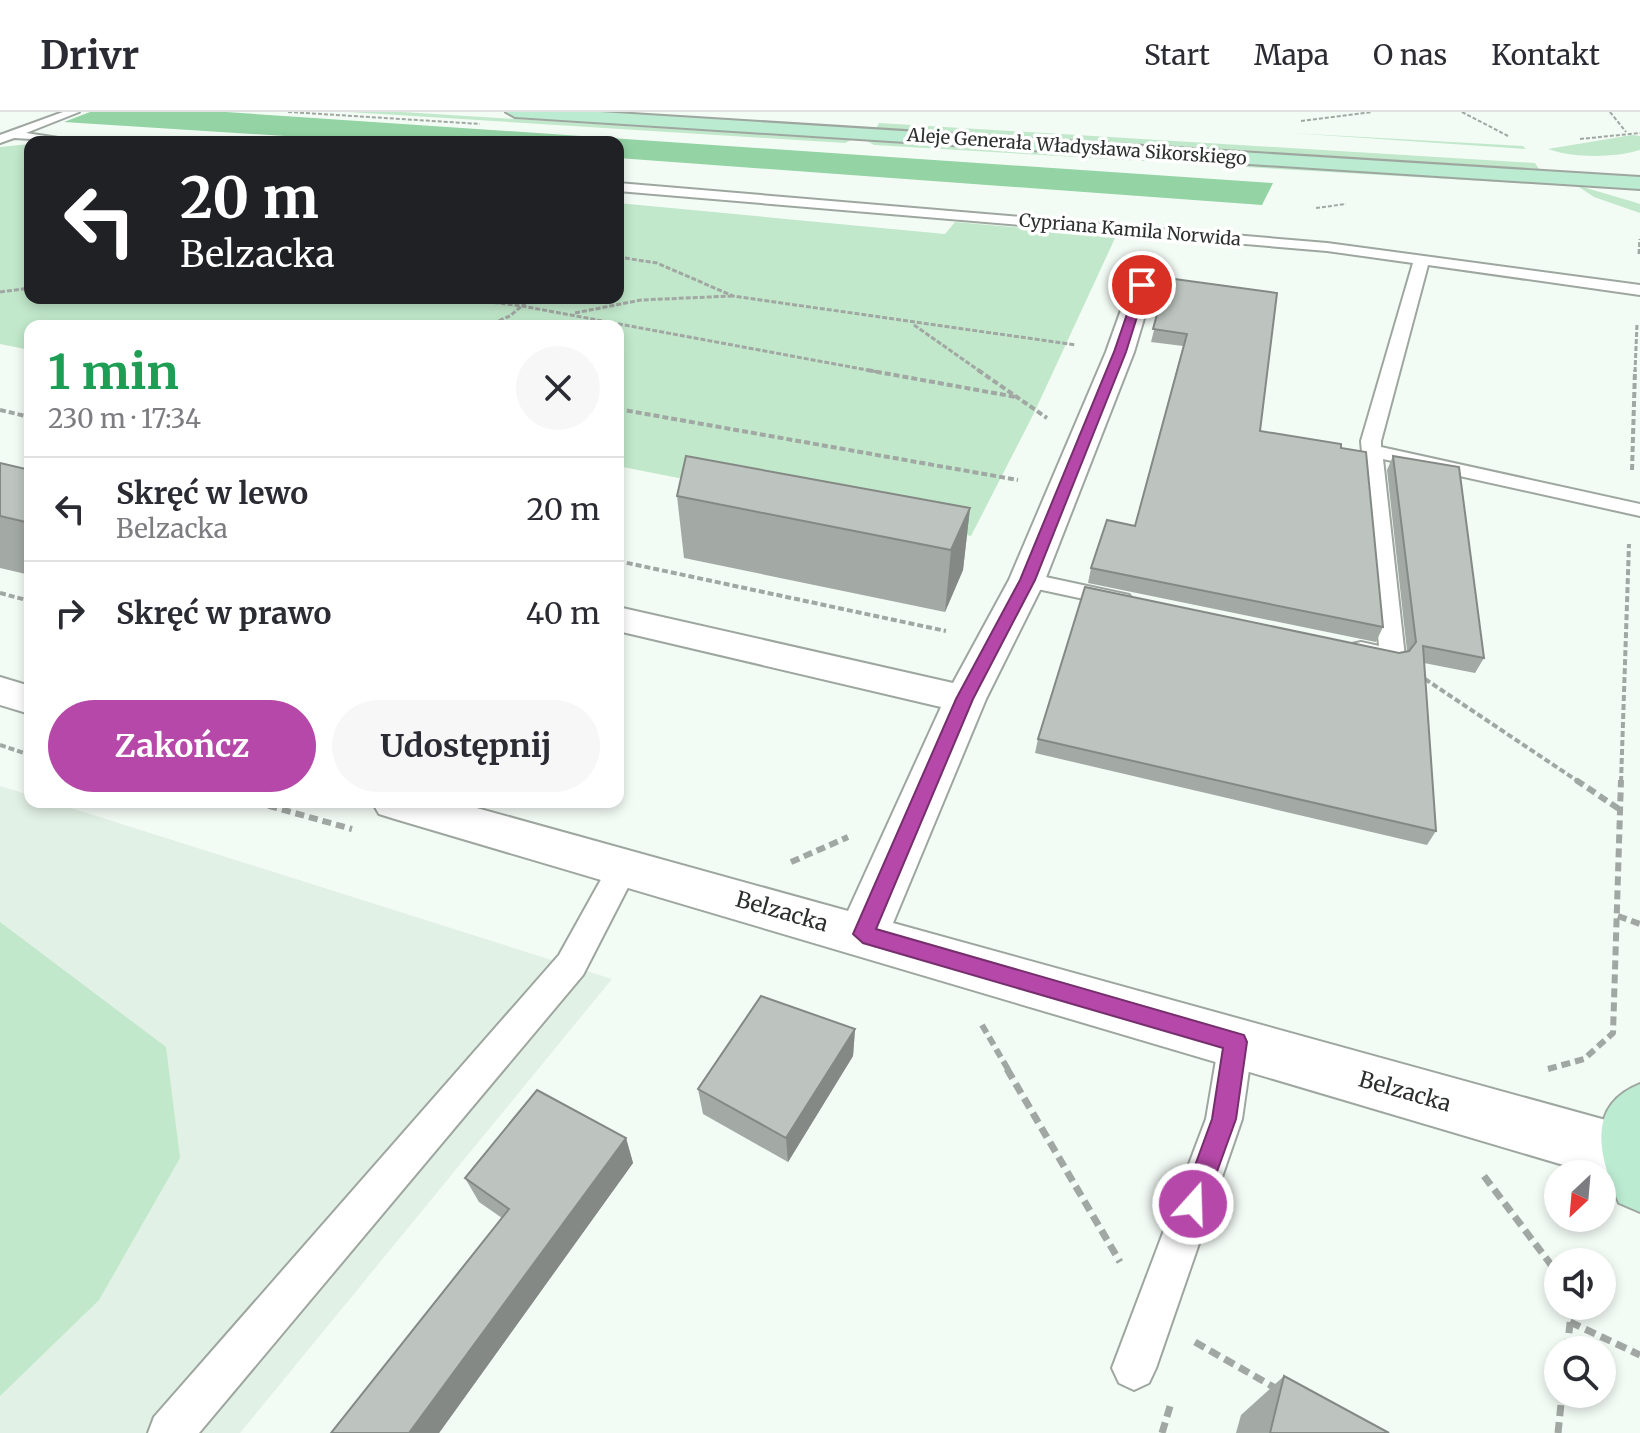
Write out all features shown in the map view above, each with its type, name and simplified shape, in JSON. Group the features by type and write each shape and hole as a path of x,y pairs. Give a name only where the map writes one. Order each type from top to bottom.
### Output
{"main road":[{"name":"Aleje Generała Władysława Sikorskiego","path":"515,112 1640,183"},
{"name":"Aleje Generała Władysława Sikorskiego","path":"811,112 921,118"},
{"path":"754,127 794,123 811,112"},
{"name":"Aleje Generała Władysława Sikorskiego","path":"1094,129 1157,133"}],"street":[{"path":"863,934 965,699 998,642 1027,580 1115,366 1142,285"},
{"path":"624,620 965,699"},
{"path":"0,691 24,698"},
{"name":"Belzacka","path":"416,808 1236,1042 1637,1150"}],"lane":[{"path":"5,137 73,112"},
{"name":"Cypriana Kamila Norwida","path":"624,188 1327,247 1639,290"},
{"path":"1347,647 1392,657 1371,441 1421,270 1420,258"},
{"path":"1372,451 1635,509"},
{"path":"1027,580 1149,606"},
{"path":"170,1433 571,965 624,866"},
{"path":"1134,1368 1224,1119 1236,1042"}],"path":[{"path":"1289,123 1372,112"},
{"path":"1462,112 1510,137"},
{"path":"1610,112 1626,132 1640,133"},
{"path":"1310,208 1357,203"},
{"path":"1543,1070 1584,1059 1613,1033 1635,509 1640,239"},
{"path":"624,258 657,263 733,296"},
{"path":"0,292 24,289"},
{"path":"624,304 641,300 733,296 1083,346"},
{"path":"506,304 597,320"},
{"path":"500,320 524,304"},
{"path":"570,315 622,304"},
{"path":"911,323 1052,422"},
{"path":"624,325 1016,397"},
{"path":"0,410 24,416"},
{"path":"624,410 1027,482"},
{"path":"624,562 998,642"},
{"path":"0,593 24,599"},
{"path":"1392,657 1620,810"},
{"path":"0,745 24,753"},
{"path":"1618,916 1640,924"},
{"path":"1568,1336 1570,1322 1640,1355"},
{"path":"1558,1433 1561,1408"}],"shaded area":[{"path":"0,786 24,793 24,808 71,808 612,979 240,1433 0,1433"}],"green space":[{"path":"90,112 226,112 580,136 284,136 64,122"},
{"path":"349,112 402,112 851,140 845,143"},
{"path":"879,123 1535,163 1539,169 876,129"},
{"path":"1291,133 1523,146 1526,149"},
{"path":"1640,136 1640,150 1630,153 1581,155 1548,149"},
{"path":"624,139 1273,183 1262,205 624,158"},
{"path":"867,141 1550,183 1551,185 874,145"},
{"path":"24,145 24,304 624,304 624,204 945,234 955,222 1116,236 1034,413 971,536 624,467 624,320 24,320 24,349 0,344 0,147"},
{"path":"1576,185 1640,204 1640,213 1594,197"},
{"path":"0,922 166,1047 180,1158 99,1300 0,1396"}],"building":[{"path":"1167,278 1277,293 1260,431 1341,444 1341,448 1366,452 1383,627 1091,568 1107,520 1135,526 1187,334 1153,329"},
{"path":"686,456 970,508 951,550 677,496"},
{"path":"1393,456 1459,467 1484,658 1423,646 1436,831 1038,739 1085,587 1399,653 1409,651 1416,642"},
{"path":"0,463 24,469 24,522 0,516"},
{"path":"761,996 855,1029 786,1138 698,1089"},
{"path":"537,1090 626,1138 409,1433 331,1433 509,1209 465,1178"},
{"path":"1284,1376 1389,1433 1270,1433"}],"route":[{"path":"1142,285 1120,352 1059,506 998,642 965,699 863,934 1236,1042 1224,1119 1193,1204"}]}
